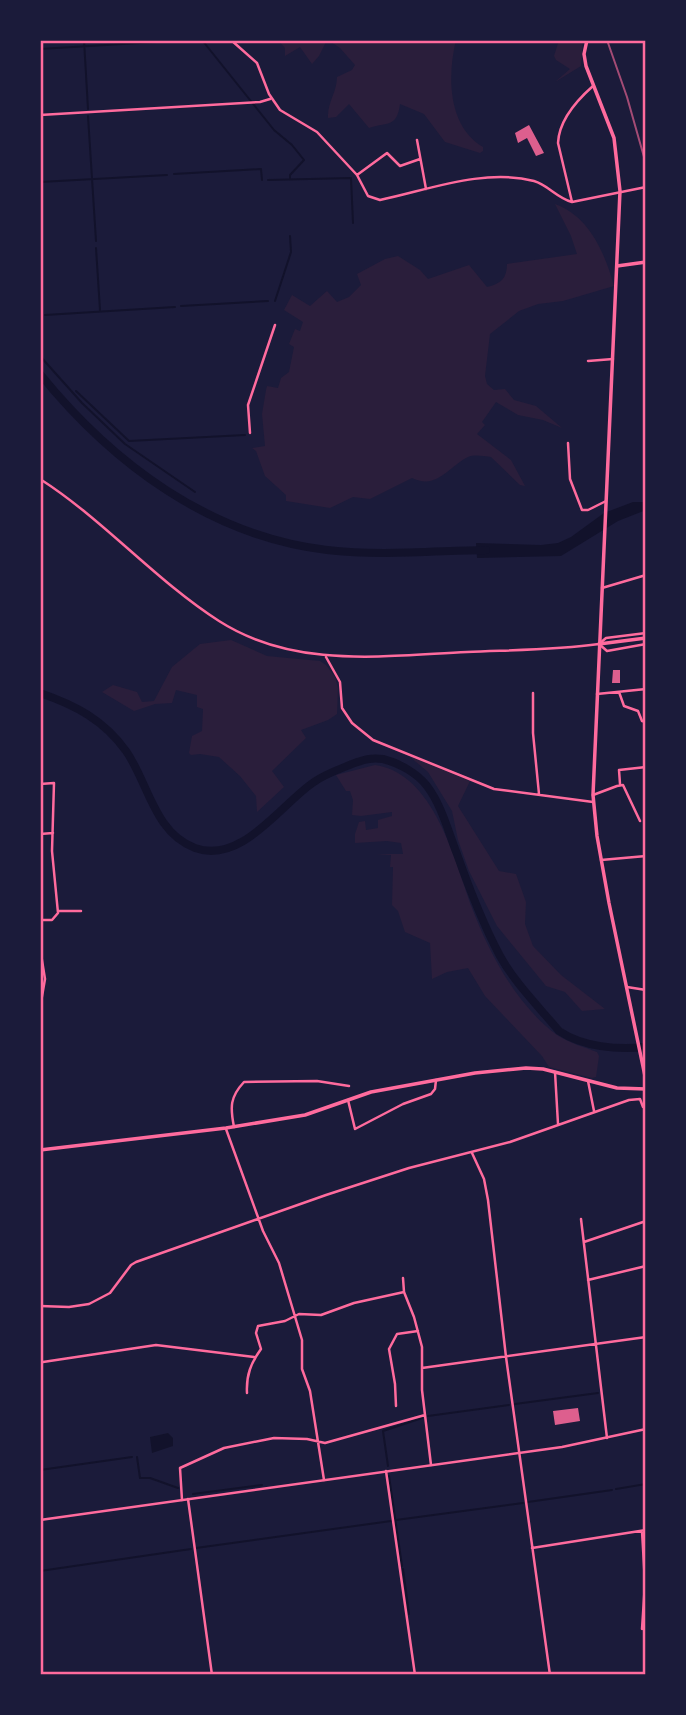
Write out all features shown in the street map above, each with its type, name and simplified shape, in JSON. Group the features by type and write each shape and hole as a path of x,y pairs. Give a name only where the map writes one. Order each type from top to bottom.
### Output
{"main road":[{"path":"587,40 585,63 614,138 620,191 593,802 601,860 646,1081"},
{"path":"617,266 646,262"},
{"path":"599,644 646,636"},
{"path":"40,1150 226,1128 305,1115 371,1092 475,1073 526,1068 555,1072 617,1088 646,1089"}],"street":[{"path":"231,40 257,62 272,99 280,110 317,132 357,175 368,196 375,199 484,178 530,180 543,184 564,200 572,202 646,187"},
{"path":"572,202 558,135 562,124 593,86"},
{"path":"40,115 260,102 272,99"},
{"path":"417,140 426,189"},
{"path":"357,175 387,153 400,166 420,159"},
{"path":"250,433 248,405 275,326"},
{"path":"588,361 612,359"},
{"path":"568,443 570,479 582,510 588,510 606,501"},
{"path":"40,479 79,505 160,576 218,620 261,642 300,653 326,657 382,656 599,644 607,651 646,644"},
{"path":"602,587 646,575"},
{"path":"326,657 340,682 342,708 352,723 368,737 494,789 593,802"},
{"path":"597,694 646,689"},
{"path":"619,692 624,706 638,710 642,721 646,722"},
{"path":"533,693 533,733 539,794"},
{"path":"639,821 624,787 620,785 618,770 646,767"},
{"path":"40,784 54,783 53,867 58,911 54,919 40,920"},
{"path":"593,795 620,785"},
{"path":"40,834 53,833"},
{"path":"601,860 646,856"},
{"path":"58,911 81,911"},
{"path":"40,948 45,979 40,1009"},
{"path":"627,987 646,990"},
{"path":"555,1072 558,1124"},
{"path":"348,1100 355,1129 403,1104 431,1094 436,1086 436,1079"},
{"path":"234,1126 230,1104 244,1082 317,1081 349,1086"},
{"path":"588,1081 594,1111"},
{"path":"40,1306 69,1307 89,1304 110,1293 133,1264 390,1174 472,1153 594,1111 638,1099 643,1107 646,1107"},
{"path":"226,1128 231,1148 279,1263 303,1343 302,1369 309,1385 324,1480"},
{"path":"472,1153 486,1186 506,1357 550,1675"},
{"path":"580,1219 607,1438"},
{"path":"584,1242 646,1221"},
{"path":"588,1280 646,1266"},
{"path":"403,1278 404,1292 423,1352 421,1383 431,1465"},
{"path":"247,1392 247,1376 261,1349 256,1327 285,1321 294,1316 321,1315 354,1303 404,1292"},
{"path":"396,1406 396,1384 389,1349 397,1334 418,1331"},
{"path":"422,1368 646,1337"},
{"path":"43,1362 156,1345 255,1357"},
{"path":"182,1500 180,1468 224,1448 274,1438 328,1443 425,1415"},
{"path":"40,1520 519,1453 646,1429"},
{"path":"386,1471 415,1675"},
{"path":"188,1499 212,1675"},
{"path":"531,1548 644,1531 642,1629"}],"shaded area":[{"path":"278,40 327,40 312,64 300,47 285,56 285,48"},
{"path":"328,40 456,40 451,85 453,100 463,127 471,138 483,147 483,151 480,153 445,142 424,114 400,104 394,121 369,128 349,104 336,117 328,118 337,77 352,70 355,65 340,48"},
{"path":"559,40 583,40 581,66 555,82 570,69 554,56"},
{"path":"555,204 577,217 594,237 614,286 519,311 490,334 485,376 487,384 494,390 505,389 514,400 536,406 562,428 543,420 518,415 496,402 482,422 485,425 477,434 511,460 525,486 520,485 491,457 473,456 435,479 421,481 412,478 370,499 353,497 330,508 286,501 286,495 265,476 256,451 252,448 265,446 262,414 267,386 278,388 281,378 289,372 294,347 289,344 295,329 300,331 303,322 284,310 292,295 310,306 327,291 337,302 349,297 361,285 357,274 385,259 398,256 420,270 428,279 469,265 487,287 492,286 504,277 507,264 577,254"},
{"path":"633,502 646,502 646,510 618,521 561,556 477,558 476,543 558,543 604,513"},
{"path":"231,640 267,656 320,661 335,677 338,688 337,714 301,730 306,738 272,771 284,787 257,812 256,796 240,776 219,757 189,753 192,736 202,731 203,709 197,707 197,695 176,690 172,703 155,704 134,711 102,692 113,685 137,692 142,702 154,701 172,667 200,644"},
{"path":"409,756 470,781 458,806 499,871 516,874 526,902 525,924 533,946 561,975 605,1009 582,1011 565,992 546,986 497,926 469,871 458,840 452,811 428,772"},
{"path":"375,765 395,772 413,784 427,801 449,844 479,925 506,978 529,1009 557,1035 597,1052 599,1056 596,1077 549,1067 542,1056 485,996 468,968 447,972 432,979 430,943 405,932 398,911 392,905 391,855 376,854 403,854 401,843 355,843 359,822 365,821 366,830 378,828 378,820 392,816 392,812 352,815 353,800 350,791 346,791 336,775"},
{"path":"168,1433 173,1438 173,1446 152,1453 150,1437"}],"building":[{"path":"529,125 544,153 536,156 527,138 518,143 515,133"},
{"path":"613,670 620,670 620,683 612,683"},
{"path":"578,1408 580,1421 555,1425 553,1411"}],"waterway":[{"path":"84,40 88,109"},
{"path":"40,49 189,40"},
{"path":"202,40 274,130 292,145 304,160 290,175 290,179"},
{"path":"88,116 96,241"},
{"path":"174,174 261,169 262,180"},
{"path":"40,182 167,175"},
{"path":"268,180 351,178 353,223"},
{"path":"275,301 291,252 290,236"},
{"path":"96,248 100,310"},
{"path":"181,306 268,301"},
{"path":"45,315 175,307"},
{"path":"40,356 82,403 125,444 195,492"},
{"path":"40,374 68,407 132,466 167,491 204,512 243,529 284,542 347,552 486,550"},
{"path":"76,391 129,441 245,435"},
{"path":"40,693 77,708 108,731 134,763 161,819 181,841 195,848 212,851 229,848 245,840 314,782 352,764 379,758 407,769 423,781 437,802 471,893 494,944 513,976 535,1004 559,1031 579,1041 612,1047 646,1047"},
{"path":"515,1404 598,1393"},
{"path":"428,1416 509,1405"},
{"path":"388,1466 383,1431 422,1418"},
{"path":"40,1470 132,1457"},
{"path":"137,1457 140,1478 150,1478 178,1488"},
{"path":"389,1476 402,1566"},
{"path":"616,1489 646,1484"},
{"path":"193,1494 262,1485"},
{"path":"528,1502 612,1490"},
{"path":"396,1520 523,1503"},
{"path":"196,1548 391,1521"},
{"path":"40,1571 191,1549"},
{"path":"403,1569 409,1614"}],"railway":[{"path":"607,40 646,164"}]}
